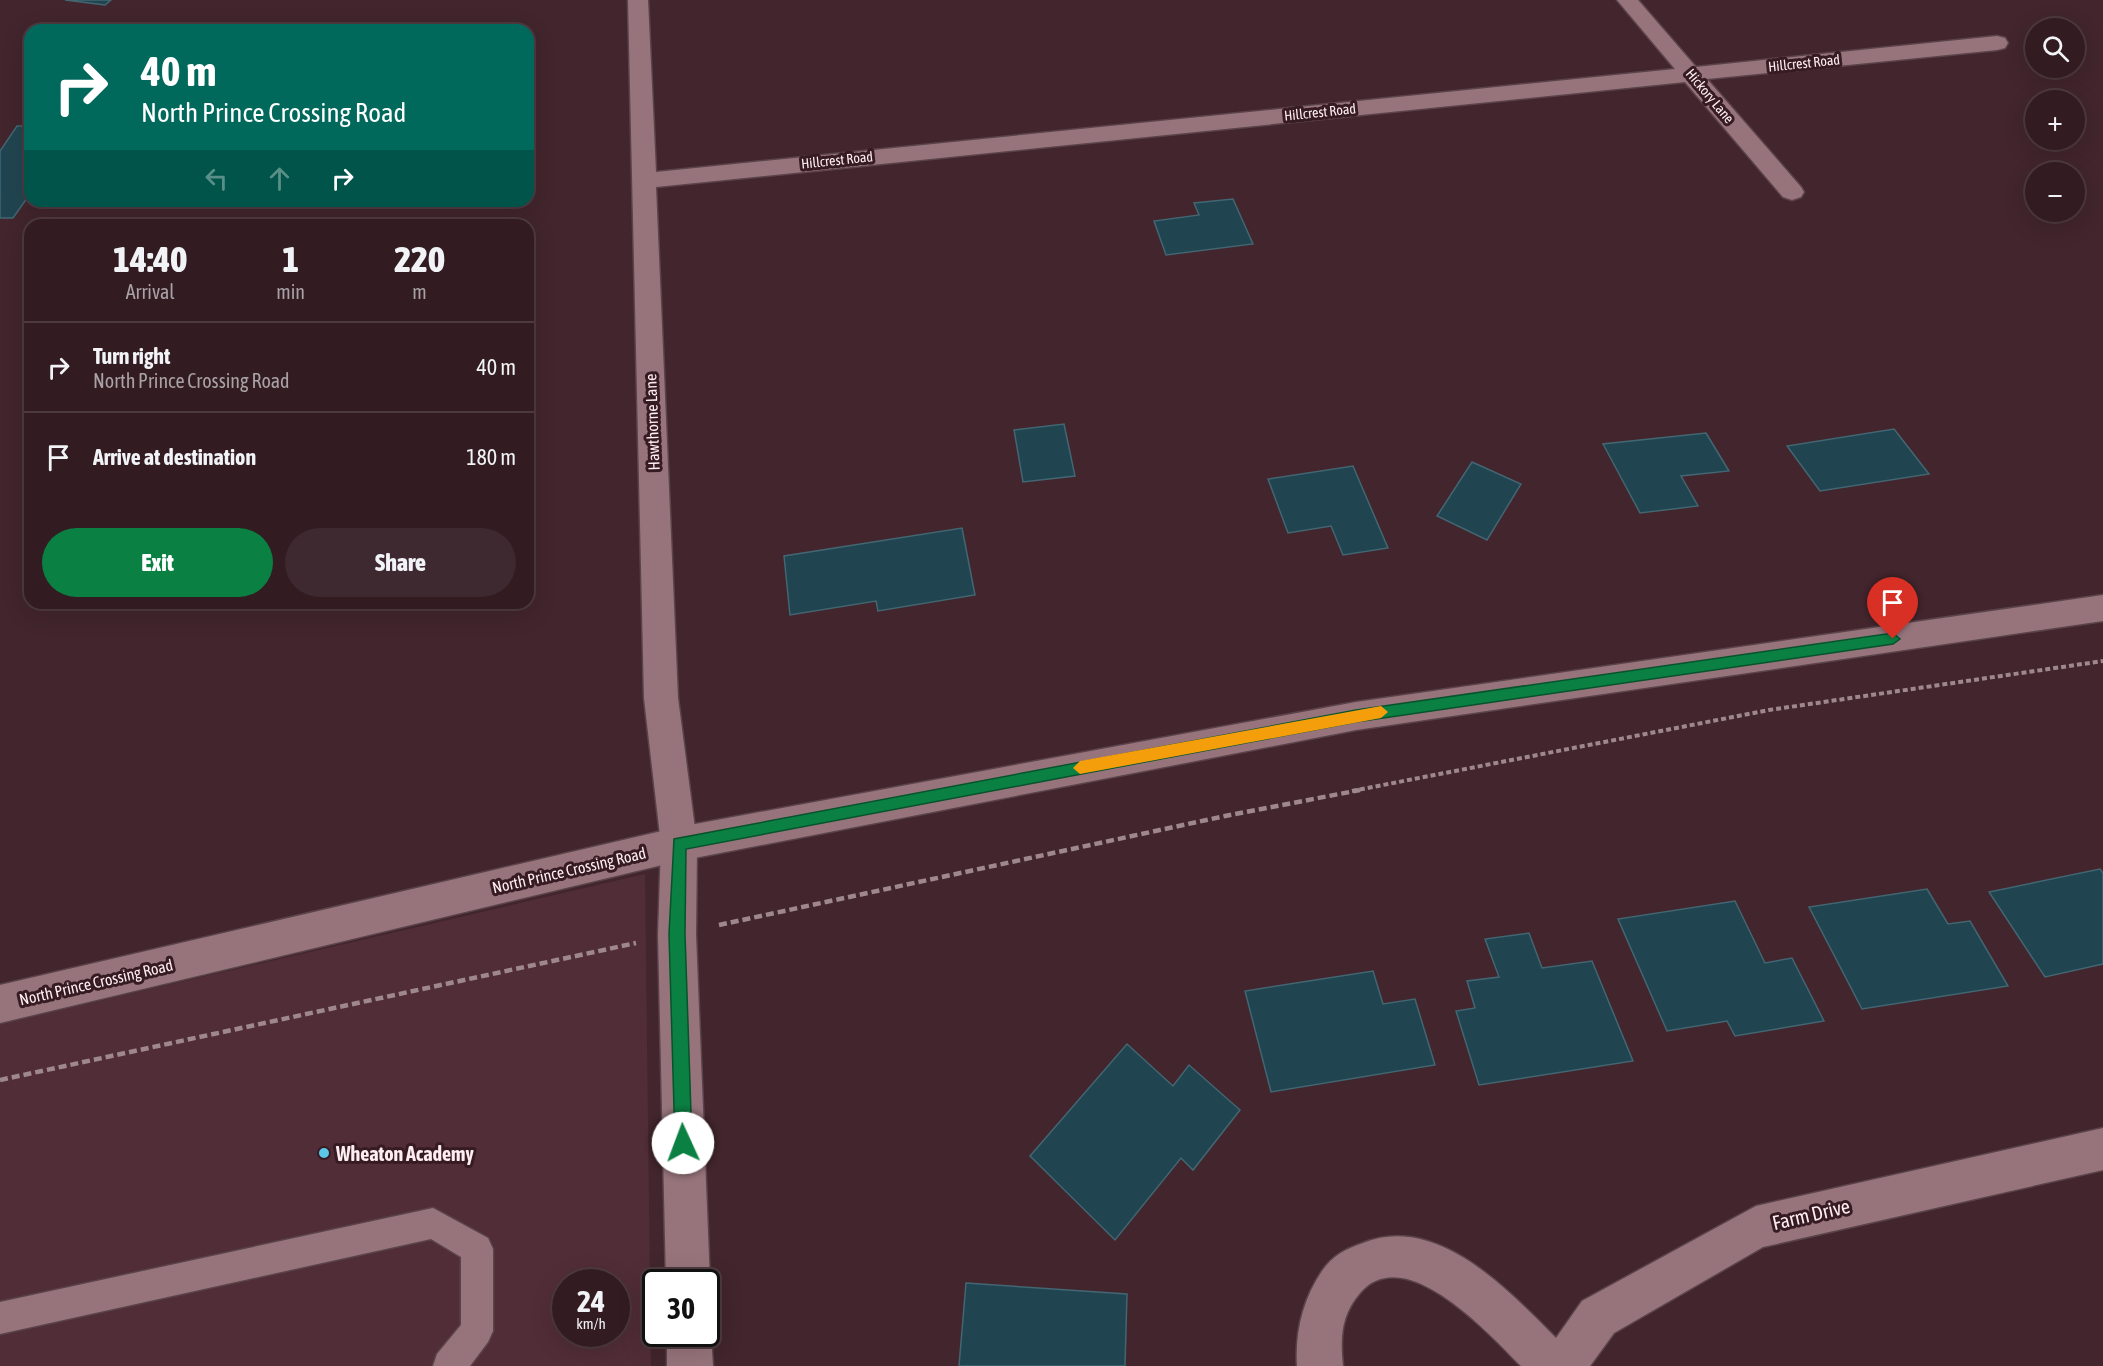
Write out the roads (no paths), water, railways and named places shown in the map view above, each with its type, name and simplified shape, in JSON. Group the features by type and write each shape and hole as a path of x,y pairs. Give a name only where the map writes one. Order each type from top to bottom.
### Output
{"street":[{"name":"Hawthorne Lane","path":"638,0 661,698 679,844 677,934 688,1269"},
{"name":"Hickory Lane","path":"1627,0 1792,192"},
{"name":"Hillcrest Road","path":"644,181 1997,43"},
{"name":"North Prince Crossing Road","path":"0,1004 679,844 1356,716 2103,608"},
{"name":"Farm Drive","path":"1563,1366 1598,1317 1756,1227 2103,1149"},
{"path":"1320,1366 1319,1332 1329,1303 1345,1274 1364,1262 1392,1254 1416,1259 1446,1271 1488,1304 1553,1366"},
{"path":"689,1347 690,1366"}],"lane":[{"path":"0,1317 433,1222 477,1250 477,1331 450,1366"}],"place":[{"name":"Wheaton Academy","path":"324,1153"}]}
